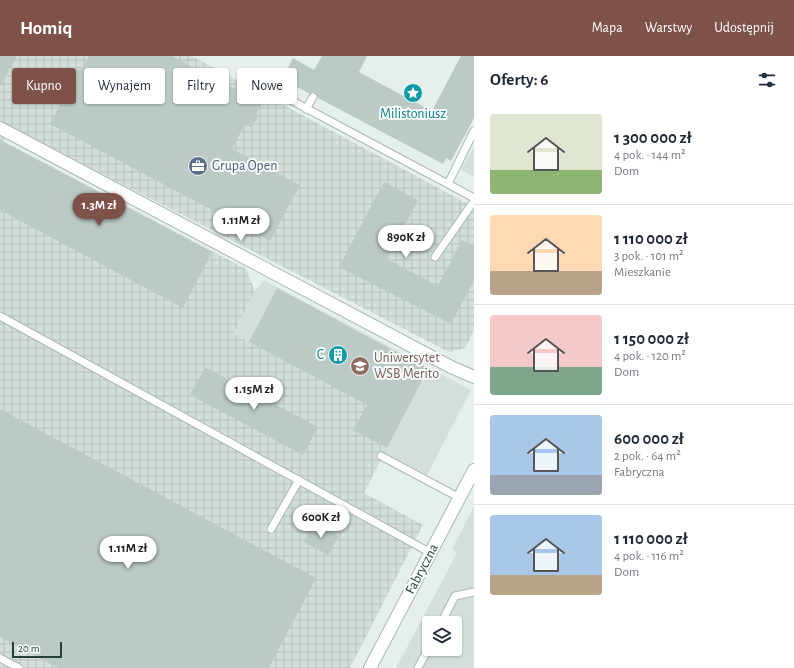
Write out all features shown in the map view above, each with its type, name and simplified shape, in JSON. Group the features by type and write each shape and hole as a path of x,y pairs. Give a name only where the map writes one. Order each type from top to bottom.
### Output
{"street":[{"path":"0,128 451,367 474,377"},
{"name":"Fabryczna","path":"370,668 474,470"}],"lane":[{"path":"306,109 313,97"},
{"path":"297,104 474,199 435,257"},
{"path":"448,184 474,131"},
{"path":"0,316 431,553"},
{"path":"381,456 460,498"},
{"path":"272,529 299,480"},
{"path":"445,616 455,596 474,592"},
{"path":"418,668 424,656"},
{"path":"0,658 19,668"}],"shaded area":[{"path":"0,56 192,56 214,68 173,68 173,104 229,104 229,76 237,80 237,104 282,104 474,207 474,330 465,348 449,352 11,127 3,141 246,269 255,291 233,334 400,422 364,493 423,525 350,668 0,668"},
{"path":"474,147 474,177 461,170"},
{"name":"Uniwersytet WSB Merito","path":"264,280 471,390 427,475 384,453 399,422 233,334 255,291"},
{"path":"474,506 474,668 396,668 422,619 422,656 462,656 462,616 424,616 457,553 452,549"}],"building":[{"path":"0,56 17,56 0,87"},
{"path":"89,56 172,56 195,68 173,68 173,104 229,104 229,86 237,90 237,104 261,104 256,114 259,116 251,127 245,124 232,149 300,185 270,241 50,124 60,104 76,104 76,74 79,68 82,70"},
{"path":"322,56 367,56 359,72 432,111 461,56 474,56 474,118 451,161 446,158 443,164 318,98 315,93 310,94 297,87 297,68 288,68 293,58 314,70"},
{"path":"0,140 212,252 183,308 0,210"},
{"path":"384,182 418,200 387,259 438,286 462,240 474,246 474,280 451,324 339,267"},
{"name":"Uniwersytet WSB Merito","path":"277,288 428,369 387,448 353,430 367,405 249,342"},
{"path":"205,367 318,427 303,455 190,395"},
{"path":"0,409 316,578 269,668 58,668 0,637"},
{"path":"314,523 339,536 328,555 304,542"}],"place":[{"name":"Milistoniusz","path":"413,93"},
{"name":"Grupa Open","path":"198,166"},
{"name":"C","path":"338,355"},
{"name":"Uniwersytet WSB Merito","path":"360,366"}]}
